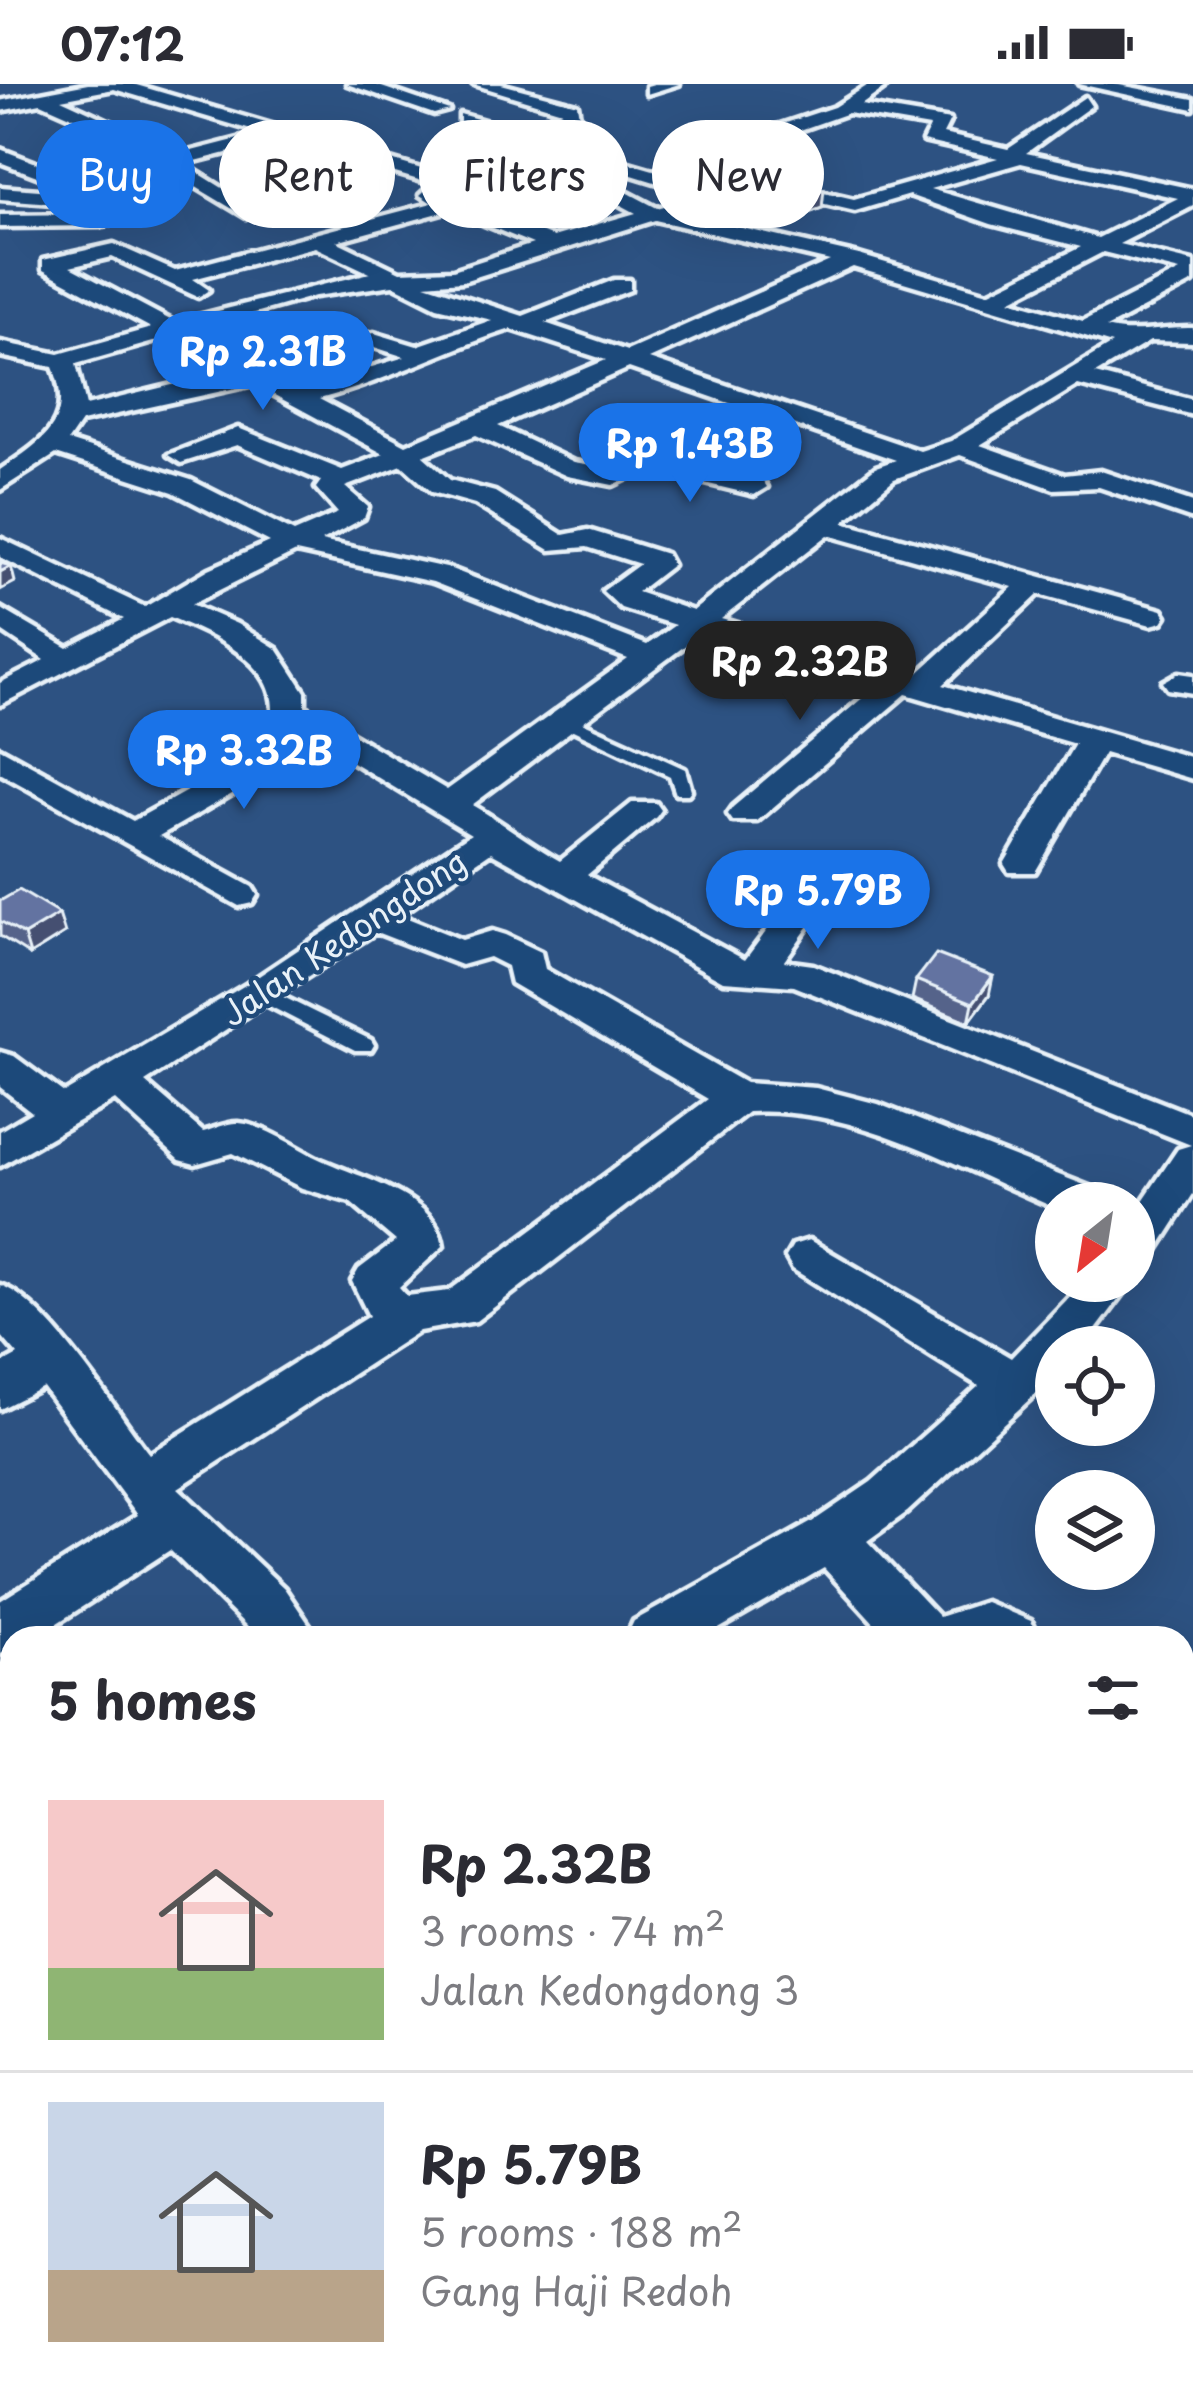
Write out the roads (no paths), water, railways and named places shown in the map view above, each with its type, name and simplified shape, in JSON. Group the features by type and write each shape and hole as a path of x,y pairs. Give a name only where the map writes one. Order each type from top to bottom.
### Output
{"street":[{"path":"0,106 47,92 115,84 232,120"},
{"path":"355,84 440,110"},
{"path":"481,84 571,108 570,116 559,120"},
{"path":"652,90 671,84"},
{"path":"812,120 847,108 882,84"},
{"path":"824,199 852,205 1016,156 1089,89 1193,108"},
{"path":"47,92 97,120"},
{"path":"847,108 944,124 928,137 1193,197"},
{"path":"466,118 652,175"},
{"path":"0,155 36,170"},
{"path":"908,188 998,220 1193,270"},
{"path":"0,193 117,202 112,216 103,220 0,221"},
{"path":"988,302 1193,197"},
{"path":"628,201 652,214"},
{"path":"173,278 247,260 419,202"},
{"path":"0,349 62,362 312,290 455,276 652,214"},
{"path":"519,228 552,244"},
{"path":"713,228 851,260 1133,343"},
{"path":"314,238 450,304 920,460"},
{"path":"35,245 54,254 51,265"},
{"path":"51,265 114,250 228,304"},
{"path":"247,260 312,290"},
{"path":"0,694 158,613 219,574 350,518 354,508 328,488 342,480 478,426 851,260"},
{"path":"51,265 170,329"},
{"path":"1084,330 1193,270"},
{"path":"0,482 62,430 213,382 233,383 374,340 417,352 622,285"},
{"name":"Jalan Kedongdong","path":"0,1151 261,993 490,837 488,829 449,805 562,718 698,624 885,473 960,446 1154,332 1193,335"},
{"path":"294,398 401,368 415,360 417,352"},
{"path":"62,362 74,386 62,430"},
{"path":"252,374 406,455 441,486 485,498 558,543 588,538 656,560 658,565 617,594 804,657 1193,769"},
{"path":"1077,377 1193,408"},
{"path":"478,426 521,450 586,473 616,476 752,403"},
{"path":"62,430 219,467"},
{"path":"62,430 293,543 441,575 650,656"},
{"path":"181,455 236,436 342,480"},
{"path":"960,446 1064,482 1101,479 1193,511"},
{"path":"644,461 754,487"},
{"path":"821,524 1151,616"},
{"path":"0,546 158,613 210,622 266,656 268,670 289,692 285,706 319,731 449,805"},
{"path":"745,814 1032,585"},
{"path":"0,617 65,660"},
{"path":"136,834 319,731"},
{"path":"1022,864 1094,741"},
{"path":"0,758 79,809 136,834 239,895"},
{"path":"564,876 644,810"},
{"path":"490,837 737,972 803,976 1193,1132"},
{"path":"755,974 819,886"},
{"path":"374,918 458,952 492,944 527,961 525,974 738,1098"},
{"path":"0,1066 63,1114"},
{"path":"120,1082 195,1149 238,1138 316,1177 365,1191 419,1235 420,1246 375,1281 375,1290 400,1319"},
{"path":"5,1626 400,1319 424,1309 460,1308 738,1098 762,1094 823,1103 1035,1184"},
{"path":"1155,1215 1188,1177"},
{"path":"809,1257 1014,1384"},
{"path":"691,1626 890,1497 1014,1384 1092,1302"},
{"path":"0,1304 53,1358 160,1501 270,1606 282,1626"},
{"path":"0,1389 53,1358"},
{"path":"830,1538 911,1626"}],"lane":[{"path":"746,680 804,657"},
{"path":"562,718 658,760 679,773 682,790"},
{"path":"261,993 363,1046"}]}
